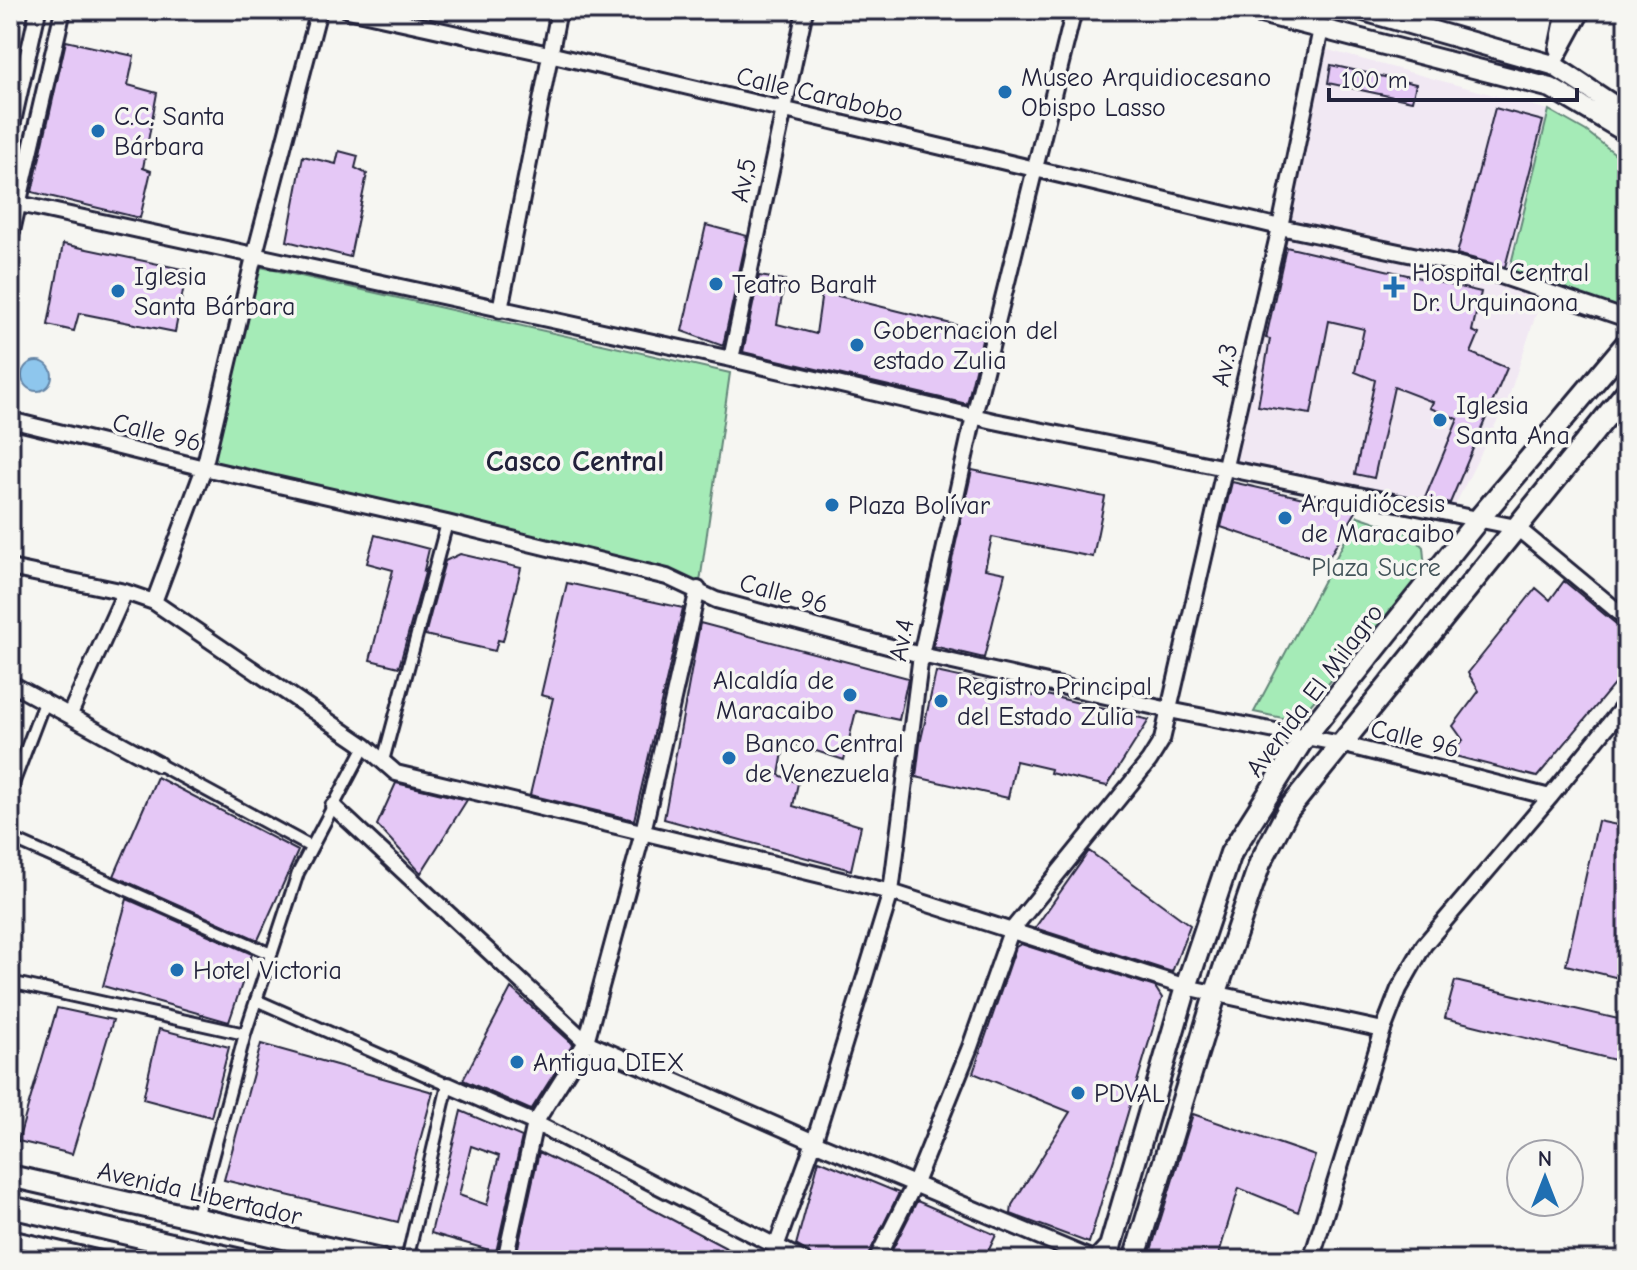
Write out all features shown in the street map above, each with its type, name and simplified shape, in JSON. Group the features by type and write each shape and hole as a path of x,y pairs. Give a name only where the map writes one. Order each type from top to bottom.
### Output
{"main road":[{"name":"Avenida El Milagro","path":"1097,1260 1110,1247 1186,987 1231,853 1304,738 1477,521 1627,343"},
{"name":"Avenida El Milagro","path":"1134,1260 1215,995 1260,863 1288,810 1627,391"},
{"name":"Avenida Libertador","path":"10,1176 380,1260"},
{"path":"10,1207 241,1260"}],"street":[{"path":"10,135 38,10"},
{"path":"10,240 14,203 63,10"},
{"path":"154,602 204,468 254,255 319,10"},
{"name":"Calle Carabobo","path":"348,10 1498,275 1627,319"},
{"path":"500,310 559,10"},
{"name":"Av,5","path":"731,359 805,10"},
{"name":"Av.4","path":"777,1244 814,1142 891,892 921,655 974,416 1074,10"},
{"path":"1249,10 1322,19 1551,88 1627,133"},
{"path":"1360,10 1553,65 1627,114"},
{"path":"1553,65 1565,10"},
{"path":"1553,65 1583,10"},
{"name":"Av.3","path":"876,1260 915,1183 970,1047 1011,931 1149,761 1162,740 1280,227 1322,19"},
{"path":"14,203 731,359 974,416 1516,527 1627,619"},
{"name":"Calle 96","path":"10,420 667,577 716,600 921,655 1341,744 1550,797"},
{"path":"383,761 447,523"},
{"path":"10,568 125,592 154,602 365,746 396,773 891,892 1186,987 1383,1030"},
{"path":"505,1260 535,1123 586,1042 643,832 698,589"},
{"path":"70,714 125,592"},
{"path":"10,683 311,847"},
{"path":"10,792 45,700"},
{"path":"1311,1260 1383,1030 1399,989 1424,945 1627,702"},
{"path":"196,1218 245,1034 298,873 365,746"},
{"path":"333,806 586,1042 814,1142 1097,1260"},
{"path":"10,838 271,954"},
{"path":"10,982 245,1034"},
{"path":"256,1000 535,1123 777,1244 803,1260"},
{"path":"407,1260 448,1085"},
{"path":"10,1238 105,1260"}],"shaded area":[{"name":"Hospital Central Dr. Urquinaona","path":"1317,47 1549,110 1507,280 1543,293 1508,399 1450,515 1224,468"}],"green space":[{"path":"1549,110 1586,131 1627,163 1627,324 1507,280"},
{"path":"252,265 730,373 700,582 204,468"},
{"name":"Plaza Sucre","path":"1358,516 1411,534 1423,547 1425,569 1297,721 1254,712"}],"water":[{"path":"37,361 48,365 52,376 48,387 37,391 26,387 22,376 26,365"}],"building":[{"name":"C.C. Santa Bárbara","path":"66,41 134,56 128,85 157,93 143,168 151,171 140,218 32,192"},
{"path":"1331,65 1416,84 1412,101 1328,83"},
{"path":"1495,108 1543,121 1505,267 1457,254"},
{"path":"339,151 358,156 355,168 367,174 350,257 287,241 303,156 336,164"},
{"name":"Teatro Baralt","path":"706,225 747,236 723,346 682,331"},
{"name":"Iglesia Santa Bárbara","path":"63,244 187,270 175,332 79,313 74,331 48,325"},
{"path":"1286,247 1481,292 1472,331 1479,334 1471,353 1507,368 1450,503 1425,498 1458,419 1430,408 1433,402 1394,387 1374,478 1355,474 1375,380 1355,372 1364,329 1329,321 1311,414 1258,406 1270,339 1266,338"},
{"path":"759,276 785,280 777,324 816,334 822,292 984,332 967,404 743,352"},
{"path":"972,470 1105,497 1093,557 992,537 985,569 1005,573 984,658 933,646"},
{"name":"Arquidiócesis de Maracaibo","path":"1232,482 1357,510 1326,562 1221,527"},
{"path":"375,535 429,549 399,667 370,660 393,570 367,563"},
{"path":"460,554 521,568 503,641 498,640 495,651 425,635 445,561"},
{"path":"1564,581 1627,633 1627,669 1537,777 1447,754 1463,740 1453,726 1479,691 1468,673 1536,588 1550,600"},
{"path":"567,583 683,608 634,820 530,795 553,698 541,695"},
{"name":"Banco Central de Venezuela","path":"700,623 908,678 899,720 856,711 844,760 785,741 779,775 798,783 793,806 861,826 851,870 664,819"},
{"path":"936,672 1005,687 1004,690 1033,696 1034,692 1149,720 1107,786 1050,773 1051,769 1016,761 1008,798 916,777"},
{"path":"157,777 298,851 258,940 114,876"},
{"path":"396,783 467,800 421,873 377,825"},
{"path":"1598,821 1627,827 1627,980 1566,965"},
{"path":"1089,851 1190,925 1172,972 1035,928"},
{"name":"Hotel Victoria","path":"127,899 252,954 229,1022 103,986"},
{"name":"PDVAL","path":"1021,944 1155,987 1162,998 1089,1243 1011,1214 1012,1205 1070,1112 973,1073 1016,947"},
{"path":"1455,981 1627,1021 1627,1063 1445,1018"},
{"name":"Antigua DIEX","path":"511,988 573,1044 531,1110 463,1080"},
{"path":"57,1008 113,1020 72,1154 18,1141"},
{"path":"159,1029 229,1047 211,1117 143,1099"},
{"path":"261,1044 433,1092 398,1222 224,1180"},
{"path":"461,1111 522,1137 496,1252 431,1233","holes":["471,1146 499,1156 487,1205 459,1195"]},
{"path":"1193,1114 1315,1156 1298,1212 1239,1188 1217,1260 1148,1260"},
{"path":"539,1152 749,1260 543,1260 517,1252"},
{"path":"819,1160 899,1193 866,1260 813,1260 808,1252 796,1245"},
{"path":"917,1201 996,1235 984,1260 887,1260"}],"waterway":[{"path":"1618,10 1627,16"}],"place":[{"name":"Museo Arquidiocesano Obispo Lasso","path":"1005,92"},
{"name":"C.C. Santa Bárbara","path":"98,131"},
{"name":"Teatro Baralt","path":"716,284"},
{"name":"Hospital Central Dr. Urquinaona","path":"1394,287"},
{"name":"Iglesia Santa Bárbara","path":"118,291"},
{"name":"Gobernacion del estado Zulia","path":"857,345"},
{"name":"Iglesia Santa Ana","path":"1440,420"},
{"name":"Plaza Bolívar","path":"832,505"},
{"name":"Arquidiócesis de Maracaibo","path":"1285,518"},
{"name":"Alcaldía de Maracaibo","path":"850,695"},
{"name":"Registro Principal del Estado Zulia","path":"941,701"},
{"name":"Banco Central de Venezuela","path":"729,758"},
{"name":"Hotel Victoria","path":"177,970"},
{"name":"Antigua DIEX","path":"517,1062"},
{"name":"PDVAL","path":"1078,1093"}],"district":[{"name":"Casco Central","path":"575,461"}]}
